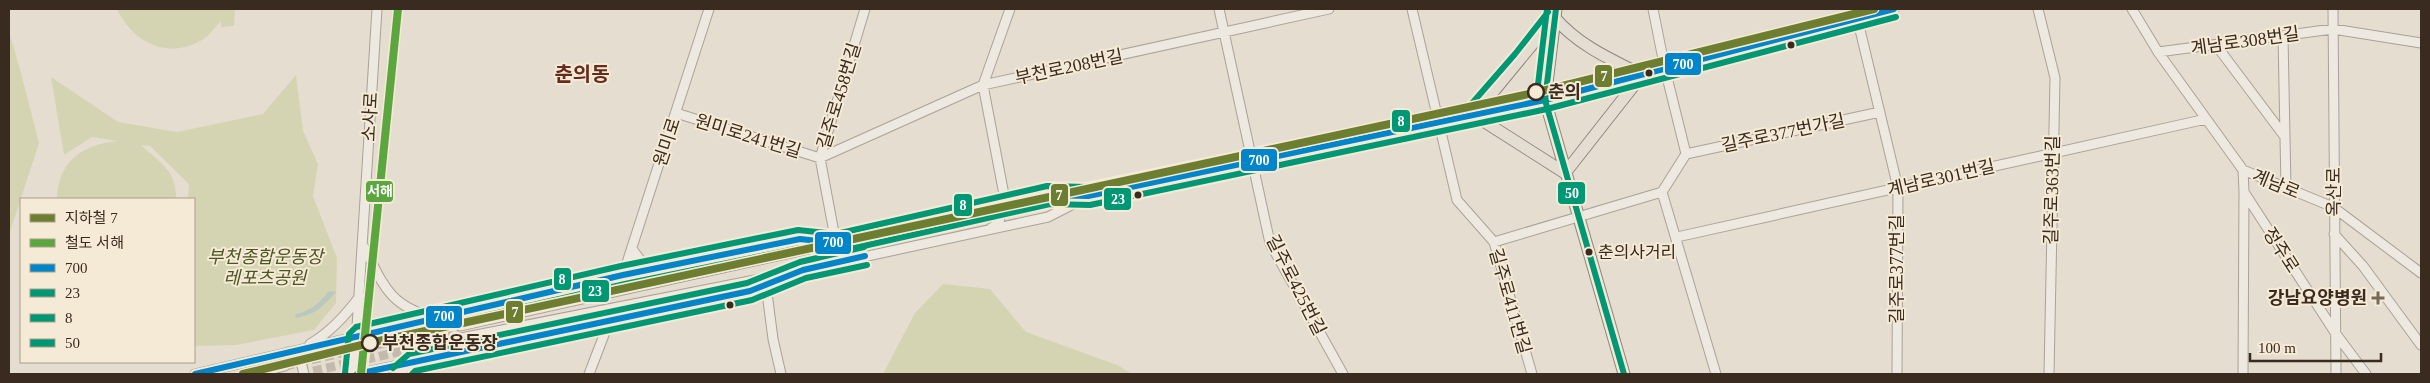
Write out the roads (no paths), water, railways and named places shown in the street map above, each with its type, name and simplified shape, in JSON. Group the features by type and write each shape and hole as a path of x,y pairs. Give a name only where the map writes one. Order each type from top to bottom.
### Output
{"main road":[{"path":"1555,13 1565,30 1593,50 1642,75 1565,173"},
{"path":"1555,13 1545,100 1624,374"},
{"path":"1555,13 1474,115 1565,173"}],"street":[{"name":"소사로","path":"355,374 377,9"},
{"name":"원미로","path":"623,275 709,9"},
{"name":"길주로458번길","path":"836,243 820,158 865,9"},
{"path":"1006,205 983,85 1010,9"},
{"name":"길주로425번길","path":"1219,9 1270,243 1343,374"},
{"name":"부천로208번길","path":"820,158 983,85 1329,9"},
{"name":"길주로411번길","path":"1412,9 1457,200 1494,242 1532,374"},
{"path":"1494,242 1662,192 1686,154 1664,69 1653,9"},
{"name":"길주로377번길","path":"1856,9 1898,188 1897,374"},
{"path":"460,326 1049,196 1088,196 1545,100 1894,9"},
{"name":"길주로363번길","path":"2038,9 2055,78 2049,374"},
{"name":"계남로","path":"2132,9 2158,52 2243,170 2333,207 2421,273"},
{"name":"옥산로","path":"2333,9 2333,207 2336,374"},
{"name":"계남로308번길","path":"2158,52 2333,29 2421,43"},
{"path":"2283,36 2286,188"},
{"path":"2216,45 2285,137"},
{"name":"길주로377번가길","path":"1686,154 1880,112"},
{"name":"원미로241번길","path":"676,113 820,158"},
{"name":"계남로301번길","path":"1677,237 2206,119"},
{"path":"2243,170 2243,374"},
{"path":"1662,192 1677,237 1716,374"},
{"name":"정주로","path":"2244,192 2336,334 2366,374"},
{"path":"462,338 804,270 1048,217 1088,196"},
{"path":"986,210 998,213 1000,217 998,223 989,229"},
{"path":"2334,234 2363,266 2421,345"},
{"path":"195,374 623,275 800,239 836,243"},
{"path":"363,244 385,287 398,302 411,311 433,318"},
{"path":"632,248 648,270"},
{"path":"355,374 750,291 804,270"},
{"path":"766,285 779,374"},
{"path":"301,349 321,338 343,319 360,296"},
{"path":"448,315 444,325 444,338 447,346 457,354"},
{"path":"589,374 609,322"},
{"path":"288,352 301,362 304,374"},
{"path":"399,374 411,363"},
{"path":"252,374 286,366"}],"tunnel":[{"path":"285,366 460,326"},
{"path":"300,374 461,338"}],"metro line":[{"name":"7","path":"243,374 374,342 1538,92 1874,9"}],"rail line":[{"name":"서해","path":"361,374 398,9"}],"place":[{"name":"춘의","path":"1536,92"},
{"name":"춘의사거리","path":"1589,252"},
{"name":"강남요양병원","path":"2378,298"},
{"name":"부천종합운동장","path":"370,343"}],"district":[{"name":"춘의동","path":"582,74"}],"park label":[{"name":"부천종합운동장 레포츠공원","path":"265,267"}]}
